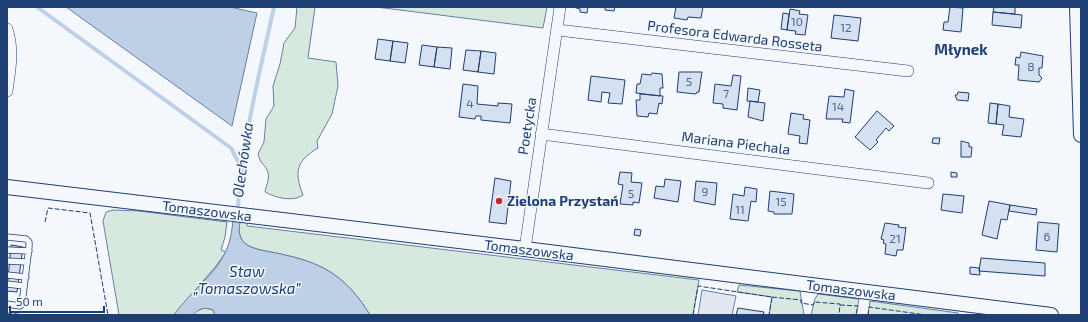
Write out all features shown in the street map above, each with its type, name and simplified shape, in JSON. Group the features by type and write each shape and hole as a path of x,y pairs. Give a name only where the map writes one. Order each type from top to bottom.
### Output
{"street":[{"name":"Poetycka","path":"525,249 541,134 558,30 560,7"},
{"path":"1077,7 1079,22 1081,135"},
{"path":"7,29 11,43 12,57 7,91"},
{"name":"Profesora Edwarda Rosseta","path":"558,30 908,71"},
{"name":"Mariana Piechala","path":"541,134 928,183"},
{"name":"Tomaszowska","path":"7,187 525,249 1051,315"}],"lane":[{"path":"7,237 26,239 29,242 28,262 22,304 20,306 7,304"},
{"path":"7,250 29,251"},
{"path":"7,261 28,262"},
{"path":"7,275 26,277"},
{"path":"7,284 24,286"}],"shaded area":[{"path":"297,7 315,7 308,58 336,62 338,86 332,114 317,141 318,148 305,158 299,168 298,180 303,195 289,199 274,196 265,192 268,173 258,154 264,142 266,119 274,106 273,86 280,64 284,43 295,28"},
{"path":"376,7 547,7 543,28"},
{"path":"113,210 139,211 227,222 221,250 226,252 174,315 119,315 103,221 106,212"},
{"path":"240,222 247,223 247,226 699,280 693,315 370,315 362,302 353,292 335,275 324,268 300,259 257,249 246,244 240,236"},
{"path":"739,285 800,291 804,315 769,315 772,297 737,292"},
{"path":"702,290 736,296 732,315 698,315"},
{"path":"818,294 859,299 856,315 811,315 815,299"},
{"path":"870,301 958,313 959,315 868,315"},
{"path":"205,308 213,310 215,315 193,315 196,311"}],"water":[{"path":"66,7 230,7 257,13 232,126"},
{"name":"Staw „Tomaszowska”","path":"233,221 240,222 239,229 241,239 249,246 312,263 335,275 362,302 370,315 215,315 213,310 205,308 193,315 174,315 218,265 228,246"}],"building":[{"path":"573,7 588,7 587,13 580,12 580,9"},
{"path":"605,7 615,7 614,11 605,10"},
{"path":"676,7 703,7 701,18 688,17 687,20 674,18"},
{"path":"950,7 963,8 961,32 943,30 944,22 948,22"},
{"path":"994,7 1015,7 1015,14 993,12"},
{"path":"790,9 800,11 799,14 808,15 805,35 795,34 796,31 787,30"},
{"path":"993,12 1022,15 1021,28 992,25"},
{"path":"783,13 789,14 787,30 781,29"},
{"path":"834,15 861,18 858,41 831,38"},
{"path":"378,39 393,41 390,61 375,59"},
{"path":"393,41 408,43 405,63 390,61"},
{"path":"422,45 437,47 434,67 419,65"},
{"path":"437,47 452,48 450,69 434,67"},
{"path":"466,50 481,51 478,72 463,70"},
{"path":"481,51 496,53 494,74 478,72"},
{"path":"1021,52 1043,56 1042,68 1039,68 1039,75 1042,78 1039,82 1018,80 1019,65 1015,65 1016,57 1020,58"},
{"path":"679,72 702,72 699,92 696,94 677,92"},
{"path":"652,73 662,74 663,88 660,88 660,96 636,93 637,84 640,84 642,74 651,75"},
{"path":"733,75 741,76 737,110 723,108 723,104 713,103 715,84 731,86"},
{"path":"591,76 625,80 622,104 608,103 610,93 602,92 601,102 588,100"},
{"path":"463,84 478,86 477,104 498,106 498,103 512,104 510,123 481,120 481,116 476,116 475,119 459,117"},
{"path":"748,88 760,90 758,102 747,101"},
{"path":"845,89 854,91 850,123 842,122 843,119 826,119 829,96 844,97"},
{"path":"958,92 969,93 968,101 957,100 955,95 957,95"},
{"path":"640,94 663,96 662,104 659,103 657,114 649,113 648,117 637,116 636,100 640,100"},
{"path":"750,101 765,103 763,121 748,117"},
{"path":"990,103 998,104 996,124 988,123"},
{"path":"998,104 1010,106 1009,117 1024,119 1021,137 1002,135 1004,125 996,124"},
{"path":"877,111 894,126 889,131 886,128 876,140 878,142 870,150 855,137"},
{"path":"791,113 804,115 803,119 810,120 807,144 799,143 800,136 788,134"},
{"path":"933,138 940,138 939,144 932,143"},
{"path":"961,141 969,143 969,147 972,147 971,157 961,157"},
{"path":"620,172 632,173 631,182 642,183 639,203 633,202 633,205 620,204 623,185 618,184"},
{"path":"951,172 957,173 957,177 951,177"},
{"path":"495,178 511,181 506,224 489,222"},
{"path":"665,179 681,181 678,202 654,198 656,186 664,187"},
{"path":"696,181 717,183 715,205 694,201"},
{"path":"745,187 757,189 756,202 751,201 748,221 730,219 733,194 744,196"},
{"path":"770,191 794,194 792,214 774,214 774,212 768,211"},
{"path":"943,194 964,196 962,213 941,210"},
{"path":"989,201 1010,205 1007,220 1001,219 997,239 982,235"},
{"path":"1010,205 1037,209 1036,215 1009,211"},
{"path":"1038,222 1059,224 1057,252 1036,250"},
{"path":"885,223 899,225 898,227 906,227 903,250 897,250 896,256 885,254 886,244 883,243 884,240 881,239"},
{"path":"635,229 641,230 640,236 634,235"},
{"path":"11,245 23,247 17,292 7,291"},
{"path":"981,258 1045,263 1045,276 979,271"},
{"path":"970,267 979,268 980,275 970,274"},
{"path":"738,308 764,312 763,315 736,315"}],"waterway":[{"path":"37,7 231,148 242,169"},
{"name":"Olechówka","path":"237,227 241,172 245,144 274,7"}],"fence":[{"path":"45,222 48,208 90,213 108,315"},
{"path":"693,315 698,286 772,297 769,315"},
{"path":"772,297 801,300 801,303 813,305 814,302 840,304 839,315"},
{"path":"840,305 858,306 856,315"},
{"path":"868,315 869,307 926,315"},
{"path":"7,313 26,315"}],"place":[{"name":"Zielona Przystań","path":"499,201"}],"district":[{"name":"Młynek","path":"961,50"}]}
